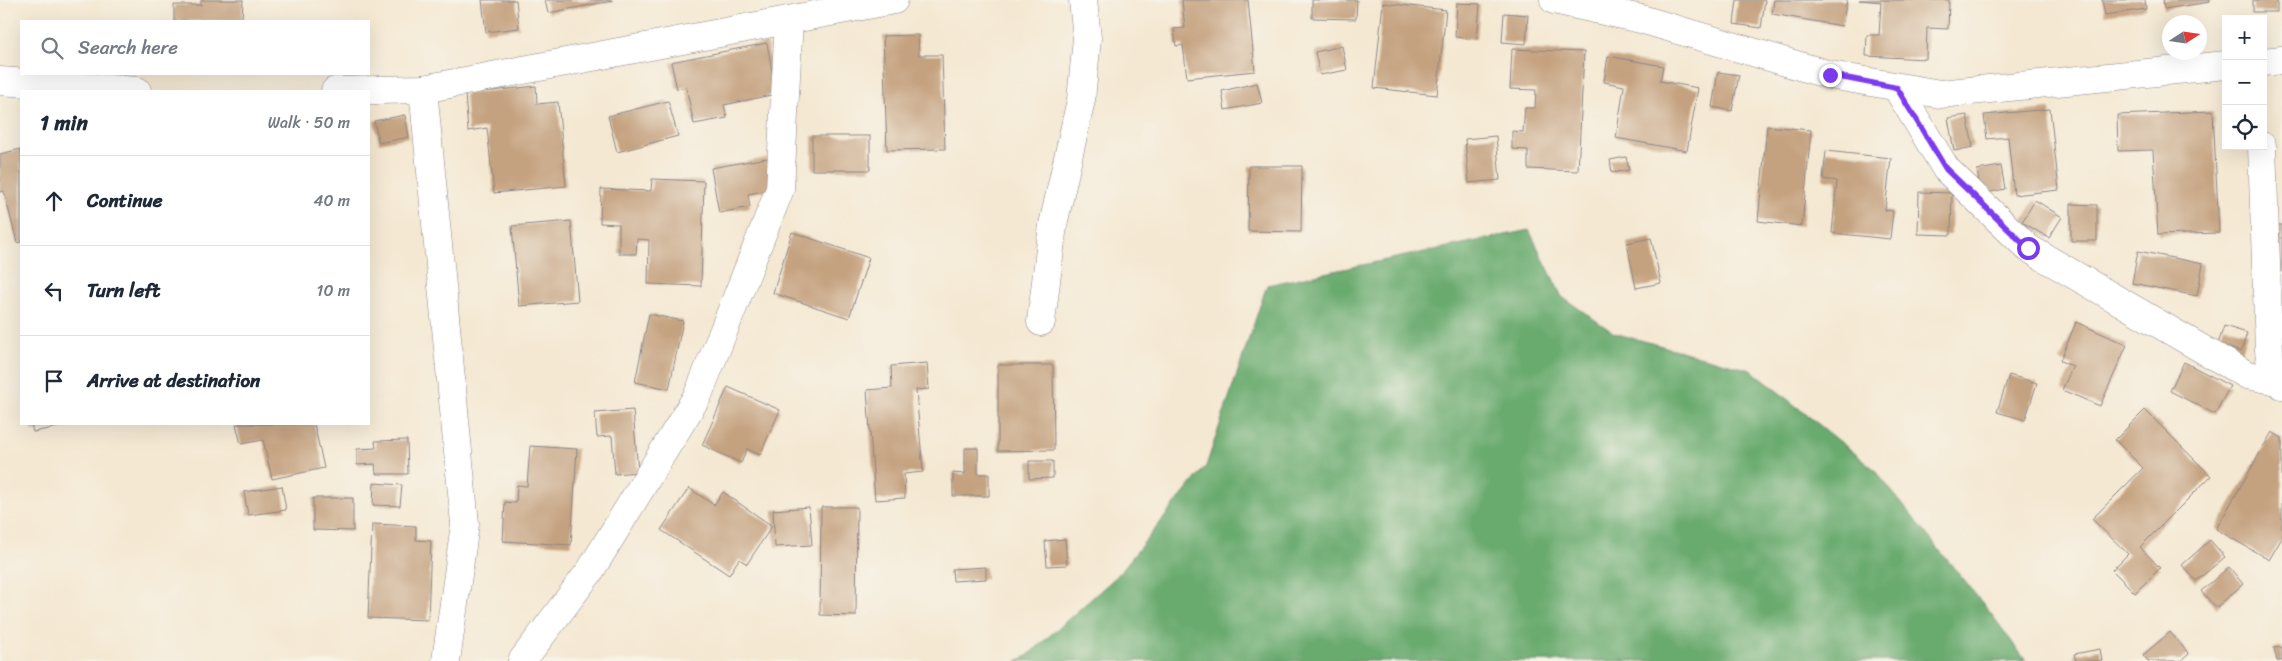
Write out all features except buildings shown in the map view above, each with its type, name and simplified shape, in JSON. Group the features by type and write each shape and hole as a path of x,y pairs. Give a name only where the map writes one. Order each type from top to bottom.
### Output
{"street":[{"path":"370,90 423,89 894,0"},
{"path":"1041,322 1053,226 1080,100 1087,38 1083,0"},
{"path":"1554,0 1641,19 1830,75 1940,94 2222,65"},
{"path":"522,661 590,572 698,395 780,189 789,20"},
{"path":"2267,62 2282,60"},
{"path":"0,82 122,90"},
{"path":"1897,88 1946,169 2028,248 2247,375 2280,383"},
{"path":"423,89 465,524 446,661"},
{"path":"2262,150 2269,350 2272,374 2280,383"}],"green space":[{"path":"1529,230 1562,297 1614,333 1751,370 1873,468 1992,615 2026,661 1017,661 1027,656 1117,576 1206,466 1267,285"}],"route":[{"path":"1830,75 1897,88 1946,169 2028,248"}]}
